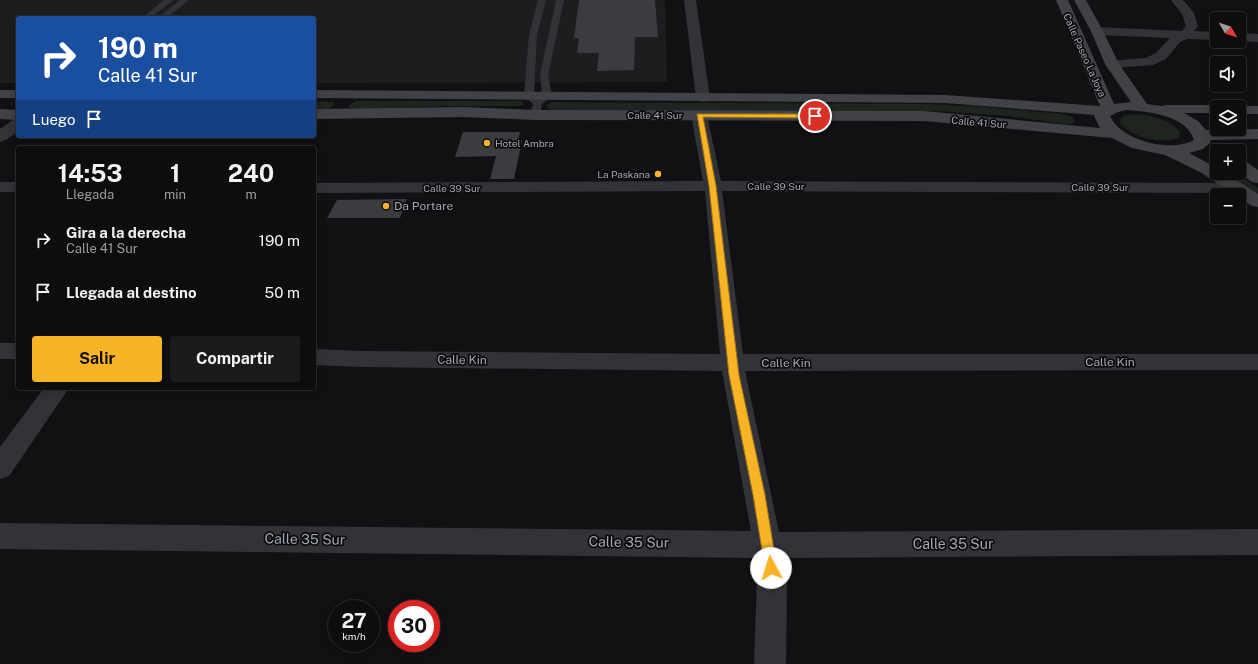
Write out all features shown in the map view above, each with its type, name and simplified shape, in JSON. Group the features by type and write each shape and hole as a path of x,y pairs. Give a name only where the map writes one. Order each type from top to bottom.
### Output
{"main road":[{"name":"Calle Paseo La Joya","path":"1062,0 1107,110 1102,116 1103,123 1116,134"},
{"name":"Calle Paseo La Joya","path":"1080,0 1112,64 1148,108"},
{"path":"0,94 16,94"},
{"name":"Calle 41 Sur","path":"316,94 701,106 945,99 1107,110 1127,106 1148,108"},
{"path":"337,114 350,94"},
{"name":"Calle 41 Sur","path":"316,114 464,112 537,102 701,106 924,116 1116,134"},
{"path":"1148,108 1210,109"},
{"path":"1148,108 1173,114 1187,121 1196,128 1202,139 1210,145"},
{"path":"1246,110 1258,110"},
{"path":"0,114 16,114"},
{"path":"1116,134 1136,144 1169,150 1185,150 1196,147 1202,139 1258,134"},
{"path":"1169,150 1206,168 1237,188"},
{"path":"1246,169 1257,176"},
{"path":"1246,194 1258,202"}],"street":[{"path":"690,0 701,106 733,363 768,544 772,579 770,664"},
{"path":"1177,0 1188,13 1189,31"},
{"path":"1095,28 1189,31 1210,35"},
{"path":"1112,64 1148,62 1161,56 1176,39 1189,31"},
{"path":"1246,37 1258,38"},
{"path":"0,137 16,125"},
{"path":"0,186 16,187"},
{"name":"Calle 39 Sur","path":"316,188 712,186 1237,188"},
{"path":"0,351 16,351"},
{"name":"Calle Kin","path":"316,357 362,359 733,363 1258,362"},
{"path":"0,468 56,390"},
{"name":"Calle 35 Sur","path":"0,536 768,544 1258,542"}],"lane":[{"path":"149,16 169,0"},
{"path":"165,16 185,0"},
{"path":"537,102 544,75 542,0"},
{"path":"537,102 543,35 560,0"}],"shaded area":[{"path":"0,0 665,0 667,82 316,83 316,16 16,16 16,83 0,83"},
{"path":"316,101 333,102 334,105 327,109 316,110"},
{"path":"356,101 521,101 524,104 520,106 443,106 359,109 350,108 348,106"},
{"path":"551,102 929,104 1063,114 1072,117 1075,121 1072,124 1065,124 1008,116 938,111 551,110 546,106"},
{"path":"1136,114 1166,121 1180,132 1179,138 1171,140 1148,139 1134,134 1121,125 1120,119 1125,115"},
{"path":"1236,180 1246,180 1258,188 1258,195"}],"building":[{"path":"579,0 655,0 658,37 635,37 634,70 597,71 599,53 577,53 579,38 574,38"},
{"path":"463,132 520,132 518,140 522,140 514,179 490,179 496,156 455,157"},
{"path":"407,199 400,218 327,218 337,200"}],"place":[{"name":"Hotel Ambra","path":"487,143"},
{"name":"La Paskana","path":"658,174"},
{"name":"Da Portare","path":"386,206"}],"route":[{"path":"771,568 759,495 734,375 712,186 699,115 815,116"}]}
